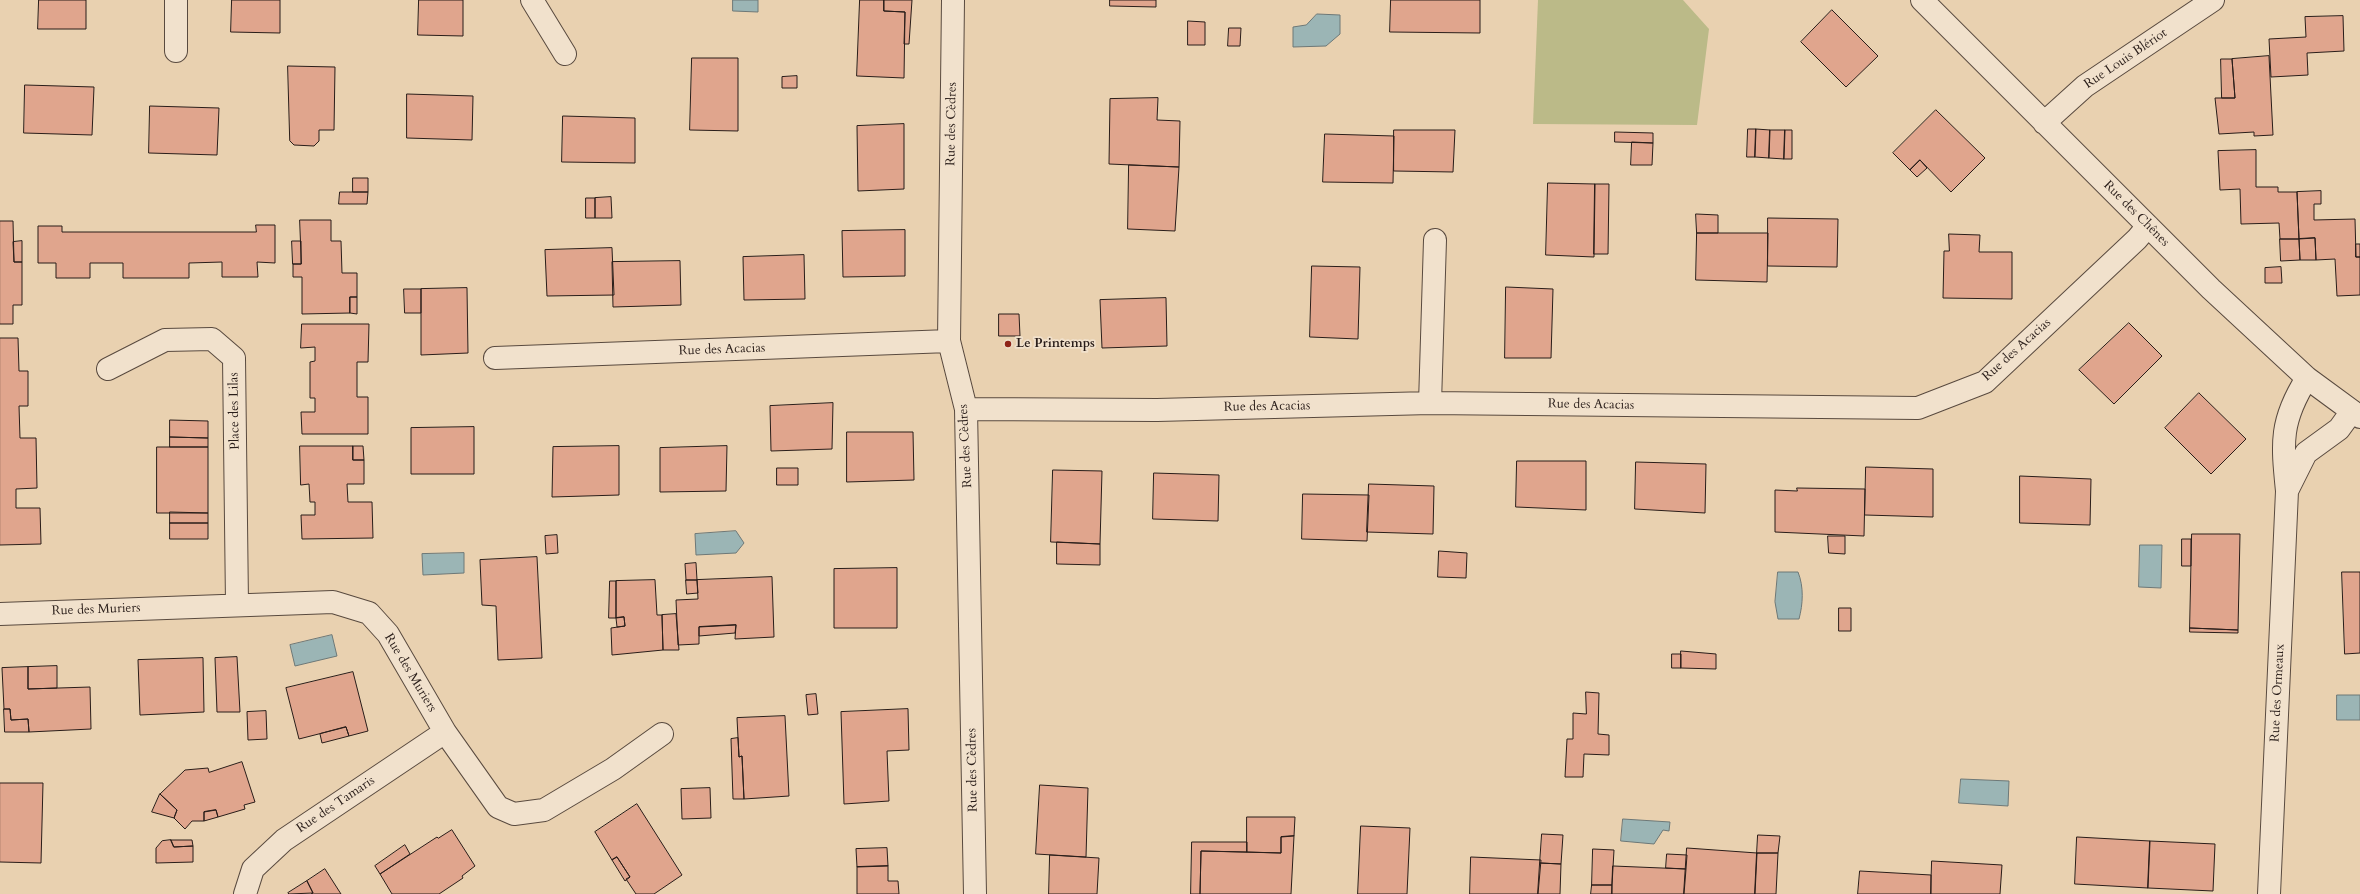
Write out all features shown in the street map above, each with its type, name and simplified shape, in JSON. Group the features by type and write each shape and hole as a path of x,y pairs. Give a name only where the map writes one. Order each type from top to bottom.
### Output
{"street":[{"path":"176,0 176,52"},
{"path":"532,0 566,54"},
{"name":"Rue des Cèdres","path":"953,0 949,341 966,409 975,894"},
{"name":"Rue des Chênes","path":"1922,0 2211,289 2307,378 2356,414"},
{"name":"Rue Louis Blériot","path":"2044,123 2085,86 2213,0"},
{"name":"Rue des Acacias","path":"966,409 1157,410 1430,403 1918,408 1985,382 2138,239 2148,226"},
{"path":"1430,403 1435,240"},
{"name":"Place des Lilas","path":"108,369 165,340 212,339 234,358 237,604"},
{"name":"Rue des Acacias","path":"495,358 949,341"},
{"name":"Rue des Ormeaux","path":"2269,894 2287,491 2282,449 2285,424 2295,398 2307,378"},
{"name":"Rue des Ormeaux","path":"2287,491 2306,453 2339,429 2356,414"},
{"name":"Rue des Muriers","path":"0,614 237,604 332,602 368,613 388,634 445,732 498,807 514,814 544,810 613,769 662,734"},
{"name":"Rue des Tamaris","path":"245,894 253,869 284,840 445,732"}],"shaded area":[{"path":"1538,0 1683,0 1709,29 1697,125 1533,124"}],"water":[{"path":"733,0 758,0 758,12 733,11"},
{"path":"1317,14 1340,15 1340,34 1326,46 1293,47 1293,27 1306,25"},
{"path":"736,531 744,543 736,553 696,555 695,534"},
{"path":"2140,545 2162,545 2161,588 2139,587"},
{"path":"464,553 464,573 423,575 422,554"},
{"path":"1778,572 1798,572 1802,596 1799,619 1778,619 1775,602"},
{"path":"332,635 337,656 295,666 290,645"},
{"path":"2337,695 2360,695 2360,720 2337,720"},
{"path":"1961,779 2009,781 2008,806 1959,803"},
{"path":"1623,819 1670,822 1669,831 1663,830 1654,844 1621,841"}],"building":[{"path":"39,0 86,0 86,29 38,29"},
{"path":"232,0 280,0 280,33 231,32"},
{"path":"419,0 463,0 463,36 418,35"},
{"path":"860,0 884,0 884,11 905,12 904,78 857,76"},
{"path":"884,0 912,0 909,44 904,44 905,12 884,11"},
{"path":"1110,0 1156,0 1156,7 1110,6"},
{"path":"1391,0 1480,0 1480,33 1390,32"},
{"path":"1832,10 1878,56 1846,87 1801,42"},
{"path":"2343,16 2344,51 2307,53 2308,75 2271,77 2269,39 2306,37 2305,17"},
{"path":"1188,21 1205,22 1205,45 1188,45"},
{"path":"1229,28 1241,28 1240,46 1228,46"},
{"path":"2269,56 2273,135 2254,136 2254,132 2219,134 2215,98 2235,98 2232,59"},
{"path":"692,58 738,58 738,131 690,130"},
{"path":"2221,59 2232,59 2235,98 2222,98"},
{"path":"288,66 335,67 334,130 319,130 319,141 314,146 294,145 290,141"},
{"path":"797,76 797,88 782,88 782,77"},
{"path":"25,85 94,87 92,135 24,133"},
{"path":"407,94 473,96 472,140 407,138"},
{"path":"1158,98 1157,120 1180,121 1179,167 1109,164 1110,99"},
{"path":"150,106 219,108 217,155 149,153"},
{"path":"1936,110 1985,158 1951,192 1920,160 1910,170 1893,153"},
{"path":"563,116 635,118 635,163 562,162"},
{"path":"904,124 904,189 858,191 857,126"},
{"path":"1748,129 1756,129 1755,157 1747,157"},
{"path":"1756,129 1770,130 1769,158 1755,157"},
{"path":"1394,130 1455,130 1453,172 1394,171"},
{"path":"1770,130 1785,130 1784,159 1769,158"},
{"path":"1785,130 1792,130 1792,159 1784,159"},
{"path":"1615,132 1653,133 1653,143 1615,142"},
{"path":"1325,134 1394,136 1393,183 1323,182"},
{"path":"1632,142 1653,143 1652,165 1631,165"},
{"path":"2256,150 2256,187 2278,187 2278,192 2297,192 2299,239 2280,239 2279,223 2241,224 2240,189 2220,190 2218,151"},
{"path":"1920,160 1927,168 1917,177 1910,170"},
{"path":"1129,165 1179,167 1175,231 1128,229"},
{"path":"353,178 368,178 368,192 353,192"},
{"path":"1548,183 1595,184 1594,257 1546,255"},
{"path":"1595,184 1609,184 1608,254 1594,254"},
{"path":"2321,191 2321,204 2314,204 2314,220 2355,219 2356,257 2360,257 2360,295 2337,296 2335,259 2316,260 2315,238 2299,239 2297,192"},
{"path":"340,192 368,192 367,204 339,204"},
{"path":"611,197 612,218 595,218 595,198"},
{"path":"586,198 595,198 595,218 586,218"},
{"path":"1696,214 1718,215 1718,233 1697,233"},
{"path":"1768,218 1838,219 1837,267 1768,266"},
{"path":"300,220 331,220 331,241 341,241 342,273 357,273 357,297 350,297 350,313 302,314 302,277 293,277 293,264 301,264"},
{"path":"0,221 13,221 14,262 22,262 22,305 13,305 13,324 0,324"},
{"path":"256,225 275,225 275,263 257,262 258,277 222,277 222,262 189,263 189,278 123,278 123,263 90,263 90,278 56,278 56,263 38,263 38,226 62,226 62,232 256,232"},
{"path":"905,230 905,276 843,277 842,231"},
{"path":"1697,233 1768,233 1767,282 1696,280"},
{"path":"1949,234 1980,235 1979,252 2012,252 2012,299 1943,298 1944,251 1949,251"},
{"path":"2315,238 2316,260 2300,260 2299,239"},
{"path":"2280,239 2299,239 2300,260 2281,261"},
{"path":"22,241 22,262 14,262 13,242"},
{"path":"292,241 301,241 301,264 293,264"},
{"path":"2356,244 2360,244 2360,257 2356,257"},
{"path":"612,248 614,295 547,296 545,250"},
{"path":"804,255 805,299 744,300 743,257"},
{"path":"680,261 681,305 613,307 612,262"},
{"path":"1312,266 1360,267 1358,339 1310,337"},
{"path":"2281,267 2282,283 2265,283 2265,268"},
{"path":"1506,287 1553,289 1551,358 1505,358"},
{"path":"467,288 468,353 421,355 421,289"},
{"path":"404,289 421,289 421,313 405,313"},
{"path":"350,297 357,297 357,314 350,313"},
{"path":"1166,298 1167,346 1102,348 1100,300"},
{"path":"999,314 1019,314 1020,336 999,336"},
{"path":"2129,323 2162,356 2114,404 2079,370"},
{"path":"302,324 369,324 368,362 357,362 357,397 368,397 368,434 302,434 301,412 315,412 315,398 310,398 310,362 315,361 315,347 301,348"},
{"path":"0,338 18,338 19,371 28,371 28,406 19,406 20,438 36,438 37,488 16,489 16,508 40,508 41,544 0,545"},
{"path":"2199,393 2246,439 2211,474 2165,428"},
{"path":"833,403 832,449 771,451 770,406"},
{"path":"170,420 208,421 208,438 170,437"},
{"path":"474,427 474,474 411,474 411,428"},
{"path":"847,432 913,432 914,480 847,482"},
{"path":"170,437 208,438 208,447 170,447"},
{"path":"300,446 353,446 353,460 364,460 364,484 347,484 348,502 372,502 373,538 302,539 301,515 315,515 315,502 310,502 309,484 301,485"},
{"path":"353,446 363,446 364,460 353,460"},
{"path":"619,446 619,495 552,497 553,447"},
{"path":"727,446 726,491 660,492 660,448"},
{"path":"157,447 208,447 208,513 157,513"},
{"path":"1517,461 1586,461 1586,510 1516,507"},
{"path":"1636,462 1706,464 1705,513 1635,509"},
{"path":"1866,467 1933,469 1933,517 1865,515"},
{"path":"777,468 798,468 798,485 777,485"},
{"path":"1053,470 1102,471 1100,544 1051,542"},
{"path":"1154,473 1219,475 1218,521 1153,519"},
{"path":"2020,476 2091,479 2090,525 2020,523"},
{"path":"1369,484 1434,486 1433,534 1367,532"},
{"path":"1797,488 1865,489 1864,536 1775,532 1775,490 1797,491"},
{"path":"1303,494 1369,495 1367,541 1302,539"},
{"path":"170,512 208,513 208,523 170,523"},
{"path":"170,523 208,523 208,539 170,539"},
{"path":"2192,534 2240,534 2238,630 2190,628"},
{"path":"557,535 558,553 546,554 545,536"},
{"path":"1828,536 1845,536 1845,554 1829,553"},
{"path":"2182,539 2191,539 2191,566 2182,566"},
{"path":"1057,542 1100,544 1100,565 1057,564"},
{"path":"1439,551 1467,553 1466,578 1438,577"},
{"path":"537,557 542,658 498,660 496,606 482,605 480,560"},
{"path":"696,563 697,580 686,580 685,564"},
{"path":"897,568 897,628 834,628 834,569"},
{"path":"2342,572 2360,572 2360,653 2345,654"},
{"path":"772,577 774,637 735,639 736,625 699,627 699,644 678,645 676,600 698,599 697,580"},
{"path":"655,580 657,615 662,615 663,650 612,655 611,628 625,626 624,617 616,618 616,581"},
{"path":"686,580 697,580 698,593 687,594"},
{"path":"610,581 616,581 616,618 609,618"},
{"path":"1839,608 1851,608 1851,631 1839,631"},
{"path":"676,614 679,650 663,650 662,615"},
{"path":"624,617 625,626 617,627 616,618"},
{"path":"736,625 735,633 699,636 699,627"},
{"path":"2190,628 2238,630 2238,633 2190,632"},
{"path":"1681,651 1716,654 1716,669 1681,668"},
{"path":"1672,654 1681,654 1681,668 1672,668"},
{"path":"237,657 240,712 217,712 215,658"},
{"path":"203,658 204,712 140,715 138,660"},
{"path":"57,666 57,688 28,689 28,667"},
{"path":"28,667 28,689 90,687 91,729 29,732 28,719 11,720 10,709 4,709 2,668"},
{"path":"353,672 368,731 349,736 346,727 299,739 286,688"},
{"path":"1586,692 1599,693 1598,734 1609,735 1609,755 1584,754 1583,777 1565,777 1567,739 1573,739 1573,713 1586,714"},
{"path":"816,694 818,714 808,715 806,695"},
{"path":"4,709 10,709 11,720 28,719 29,732 5,732"},
{"path":"908,709 909,750 887,751 889,801 844,804 841,712"},
{"path":"266,711 267,739 248,740 247,712"},
{"path":"785,716 789,796 744,799 742,756 739,757 737,718"},
{"path":"346,727 349,736 322,743 320,734"},
{"path":"738,738 739,757 742,756 744,799 733,799 731,739"},
{"path":"242,762 255,802 244,805 245,809 218,817 216,810 204,812 204,821 192,821 185,829 174,818 177,810 160,794 185,770 208,768 209,772"},
{"path":"0,783 43,783 41,863 0,862"},
{"path":"1040,785 1088,788 1086,857 1036,854"},
{"path":"710,788 711,818 682,819 681,789"},
{"path":"160,794 177,810 174,818 152,812"},
{"path":"637,804 682,875 654,894 636,894 626,879 630,877 617,857 612,860 595,832"},
{"path":"216,810 218,817 204,821 204,812"},
{"path":"1247,817 1295,817 1294,836 1281,837 1281,853 1247,852"},
{"path":"1361,826 1410,828 1407,894 1358,894"},
{"path":"452,830 475,866 462,876 463,878 439,894 392,894 380,874 437,837 438,838"},
{"path":"1542,834 1563,835 1561,864 1540,863"},
{"path":"1758,835 1780,836 1778,853 1757,853"},
{"path":"1294,836 1291,894 1200,894 1201,851 1281,853 1281,837"},
{"path":"2077,837 2150,841 2148,888 2075,884"},
{"path":"171,840 192,840 193,846 174,847"},
{"path":"171,840 174,847 193,846 193,862 156,863 156,848 162,841"},
{"path":"2150,841 2215,844 2213,891 2148,888"},
{"path":"1192,842 1247,842 1247,852 1201,851 1200,894 1191,894"},
{"path":"405,845 410,854 380,874 375,866"},
{"path":"887,848 888,866 857,867 856,849"},
{"path":"1687,848 1757,853 1755,894 1684,894"},
{"path":"1593,849 1614,850 1612,885 1592,885"},
{"path":"1757,853 1778,853 1776,894 1755,894"},
{"path":"1667,854 1687,855 1686,869 1666,868"},
{"path":"1050,855 1099,858 1097,894 1049,894"},
{"path":"617,857 630,877 625,881 612,860"},
{"path":"1471,857 1541,860 1538,894 1470,894"},
{"path":"1932,861 2002,865 2000,894 1931,894"},
{"path":"1540,863 1561,864 1560,894 1538,894"},
{"path":"888,866 888,881 898,881 899,894 857,894 857,867"},
{"path":"1613,866 1686,869 1684,894 1612,894"},
{"path":"325,869 341,894 311,894 313,893 307,881"},
{"path":"1860,871 1931,875 1931,894 1858,894"},
{"path":"307,881 313,893 288,893"},
{"path":"1592,885 1612,885 1612,894 1591,894"}],"place":[{"name":"Le Printemps","path":"1008,344"}]}
